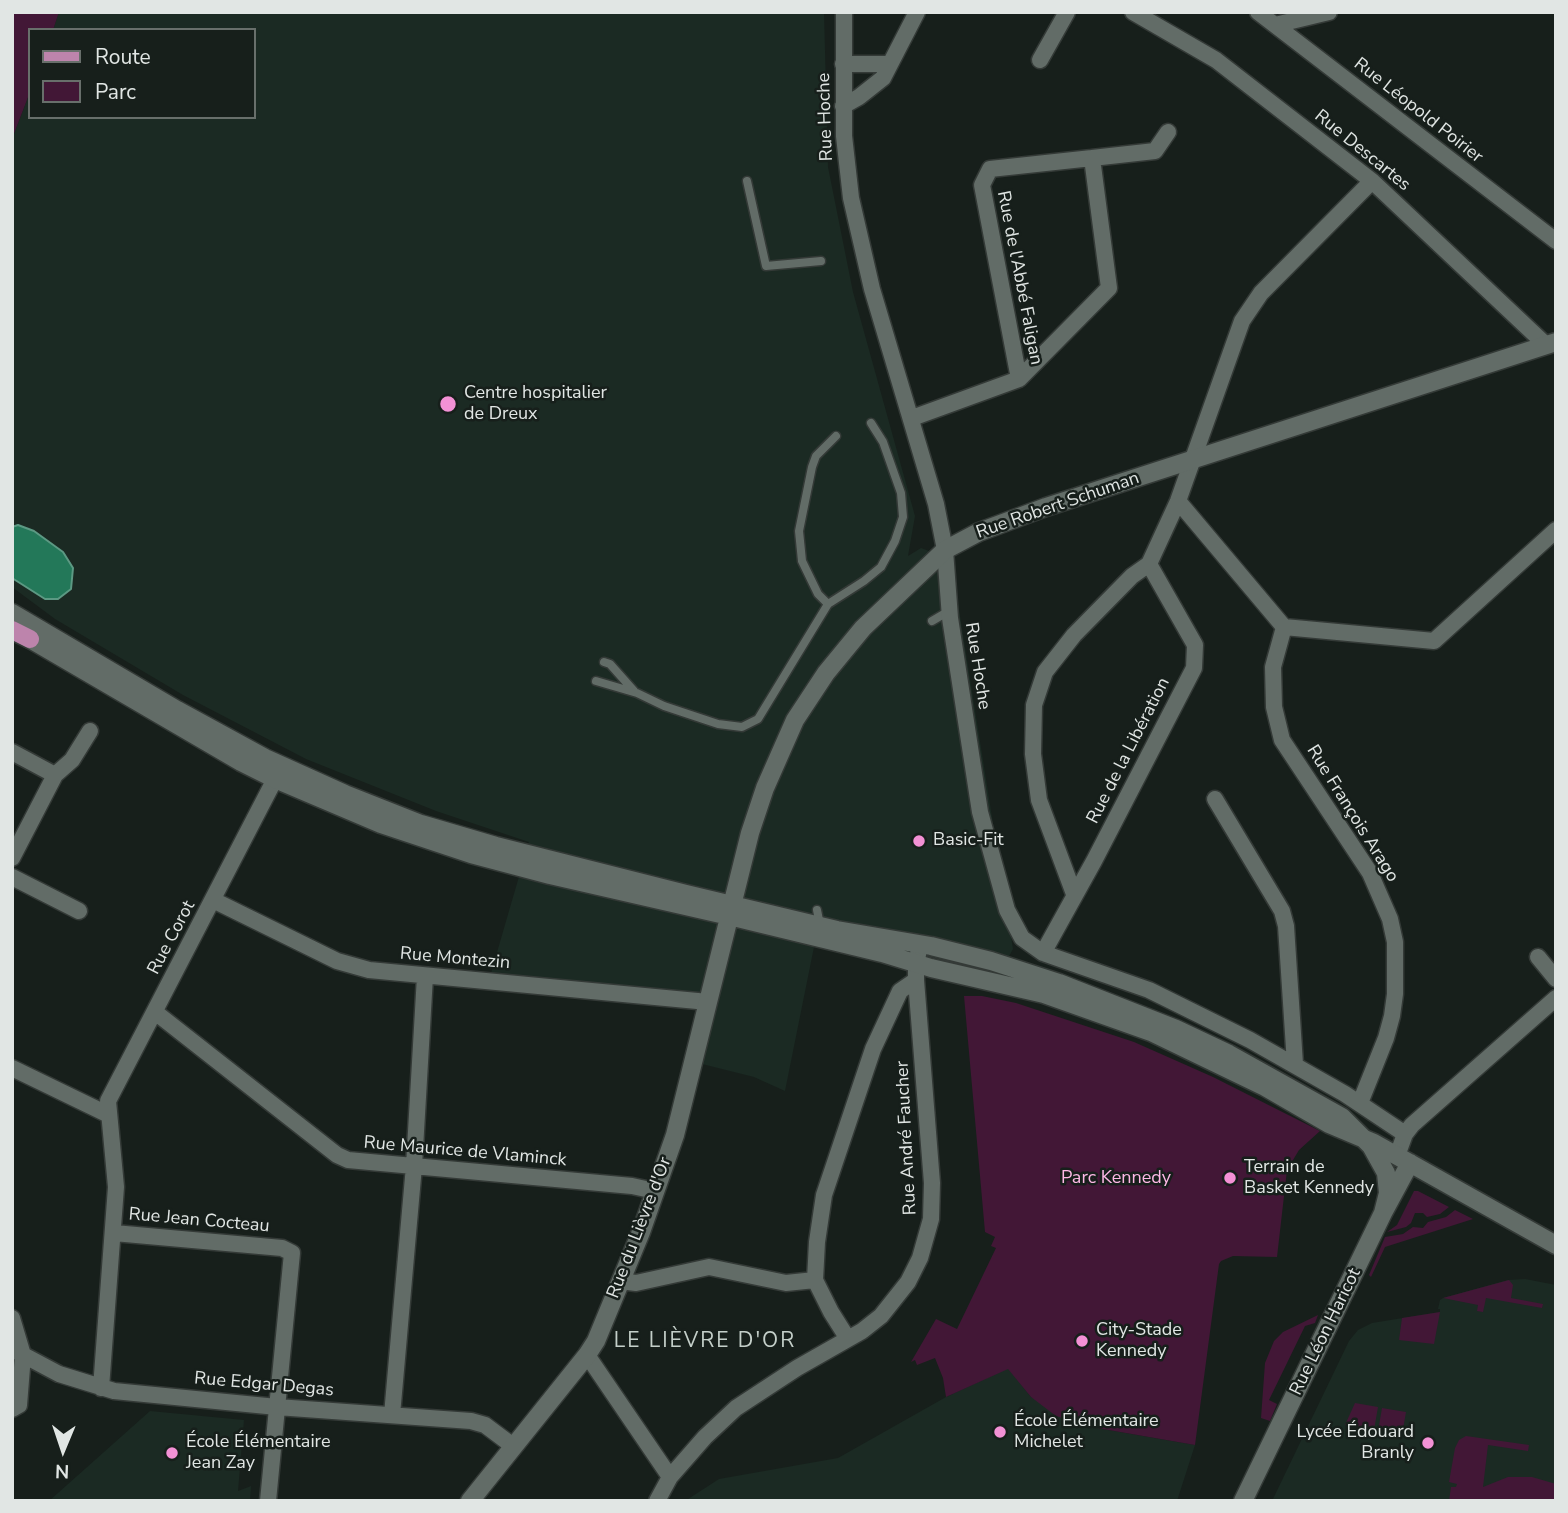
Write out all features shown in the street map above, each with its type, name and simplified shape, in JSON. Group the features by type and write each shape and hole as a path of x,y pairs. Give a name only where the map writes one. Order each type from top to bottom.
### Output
{"main road":[{"name":"Rue Robert Schuman","path":"730,909 753,822 795,720 850,642 945,550 967,537 1011,520 1551,344"},
{"path":"12,613 279,772 359,816 471,854 550,875 730,909 818,918 991,961 1059,983 1176,1029 1229,1054 1342,1117 1370,1141 1387,1180 1388,1193 1383,1213"},
{"path":"12,629 175,726 279,772 339,791 421,824 674,891 883,953 916,972 1044,994 1151,1032 1265,1087 1329,1124 1370,1141 1556,1245"},
{"name":"Rue du Lièvre d'Or","path":"470,1501 596,1341 676,1135 730,909"},
{"name":"Rue Léon Haricot","path":"1243,1501 1383,1213 1403,1160"}],"street":[{"name":"Rue Hoche","path":"844,12 843,106 850,198 872,289 936,504 945,550 949,611 983,824 1007,910 1022,938 1043,953 1149,990 1295,1064 1405,1134"},
{"path":"843,106 883,78 917,12"},
{"path":"1040,60 1067,12"},
{"name":"Rue Descartes","path":"1133,12 1216,60 1372,181 1551,344"},
{"name":"Rue Léopold Poirier","path":"1258,12 1556,241"},
{"path":"1275,25 1329,12"},
{"path":"844,64 890,64"},
{"path":"1091,158 1156,151 1168,132"},
{"name":"Rue de l'Abbé Faligan","path":"912,418 1019,379 1109,288 1091,158 990,170 982,185 1019,379"},
{"path":"1074,894 1039,800 1033,754 1034,705 1045,672 1074,635 1132,576 1149,564 1178,501 1242,321 1261,293 1372,181"},
{"path":"1178,501 1284,627 1434,641 1556,530"},
{"name":"Rue de la Libération","path":"1043,953 1194,668 1195,645 1149,564"},
{"name":"Rue François Arago","path":"1284,627 1273,667 1274,707 1282,740 1370,873 1390,919 1395,942 1395,993 1391,1016 1366,1108"},
{"path":"12,858 55,775 72,760 90,731"},
{"path":"12,752 55,775"},
{"name":"Rue Corot","path":"109,1115 108,1101 279,772"},
{"path":"1215,799 1282,911 1286,926 1295,1064"},
{"path":"12,877 79,911"},
{"name":"Rue Montezin","path":"213,901 337,961 369,970 708,1002"},
{"name":"Rue André Faucher","path":"657,1501 670,1477 705,1437 736,1408 881,1316 898,1296 920,1258 931,1219 932,1183 916,972 920,944"},
{"path":"1538,957 1556,979"},
{"path":"848,1339 815,1280 824,1195 873,1049 900,991 916,972"},
{"path":"392,1415 414,1166 425,976"},
{"path":"1403,1160 1405,1134 1412,1125 1556,998"},
{"name":"Rue Maurice de Vlaminck","path":"155,1012 337,1155 360,1163 632,1185 655,1191"},
{"path":"12,1068 109,1115 115,1165 114,1233 101,1388"},
{"path":"1366,1108 1377,1128 1370,1141"},
{"name":"Rue Jean Cocteau","path":"114,1233 282,1248 291,1252 293,1257 277,1407"},
{"path":"620,1281 636,1283 709,1267 786,1283 815,1280"},
{"path":"12,1318 22,1388 19,1405 12,1409"},
{"name":"Rue Edgar Degas","path":"17,1352 59,1374 101,1388 277,1407 476,1422 485,1425 513,1446"},
{"path":"587,1355 670,1477"},
{"path":"268,1501 277,1407"}],"lane":[{"path":"747,181 766,266 821,261"},
{"path":"596,681 637,693 664,706 718,724 743,727 751,724 764,710 828,604 881,567 892,549 903,517 901,493 883,442 871,424"},
{"path":"828,604 818,594 802,561 799,531 816,456 836,436"},
{"path":"932,621 949,611"},
{"path":"604,662 610,664 637,693"}],"shaded area":[{"name":"Centre hospitalier de Dreux","path":"59,12 824,12 828,167 853,292 915,516 908,556 921,548 951,559 1013,949 997,978 815,942 785,1091 754,1077 702,1064 717,1001 491,973 529,842 436,811 306,759 183,695 55,619 12,587 12,139 28,97 28,119 256,119 256,28 54,28"},
{"path":"18,525 34,531 63,552 73,568 71,589 58,599 45,599 12,578 12,527"},
{"name":"Lycée Édouard Branly","path":"1525,1279 1556,1285 1556,1501 1272,1501 1349,1341 1358,1330 1372,1323 1440,1312 1438,1309 1443,1298 1508,1280"},
{"name":"École Élémentaire Michelet","path":"1008,1368 1031,1397 1097,1428 1195,1445 1177,1501 685,1501 719,1479 838,1458 946,1397"},
{"name":"École Élémentaire Jean Zay","path":"150,1411 244,1420 238,1491 251,1486 250,1501 49,1501"}],"green space":[{"path":"12,12 59,12 54,28 28,28 28,97 12,139"},
{"name":"Parc Kennedy","path":"964,996 982,996 1016,1003 1134,1042 1213,1077 1320,1131 1299,1150 1287,1170 1277,1257 1233,1256 1219,1264 1195,1445 1097,1428 1056,1416 1031,1397 1008,1369 946,1397 943,1378 935,1358 917,1365 915,1360 911,1362 936,1319 957,1329 996,1248 991,1246 995,1237 985,1232"},
{"path":"1414,1191 1449,1207 1440,1214 1427,1217 1423,1213 1415,1213 1406,1227 1387,1232 1397,1225"},
{"path":"1455,1210 1473,1219 1385,1247 1371,1277 1369,1275 1385,1237 1403,1234 1413,1227 1423,1228 1428,1222 1446,1217"},
{"path":"1509,1280 1513,1285 1511,1298 1543,1304 1542,1308 1486,1298 1483,1312 1477,1311 1478,1305 1443,1298"},
{"path":"1440,1312 1434,1344 1399,1340 1402,1318"},
{"path":"1318,1315 1315,1323 1305,1326 1269,1400 1277,1404 1270,1421 1261,1418 1265,1363 1274,1341 1283,1332"},
{"path":"1355,1403 1378,1407 1374,1430 1345,1425"},
{"path":"1382,1408 1406,1412 1402,1435 1378,1431"},
{"path":"1466,1436 1529,1445 1528,1451 1488,1445 1483,1487 1508,1477 1532,1477 1556,1484 1556,1501 1449,1501 1451,1487 1456,1487 1457,1484 1449,1482 1455,1448 1459,1440"}],"place":[{"name":"Centre hospitalier de Dreux","path":"448,404"},
{"name":"Basic-Fit","path":"919,841"},
{"name":"Terrain de Basket Kennedy","path":"1230,1178"},
{"name":"City-Stade Kennedy","path":"1082,1341"},
{"name":"École Élémentaire Michelet","path":"1000,1432"},
{"name":"Lycée Édouard Branly","path":"1428,1443"},
{"name":"École Élémentaire Jean Zay","path":"172,1453"}],"district":[{"name":"LE LIÈVRE D'OR","path":"705,1342"}]}
